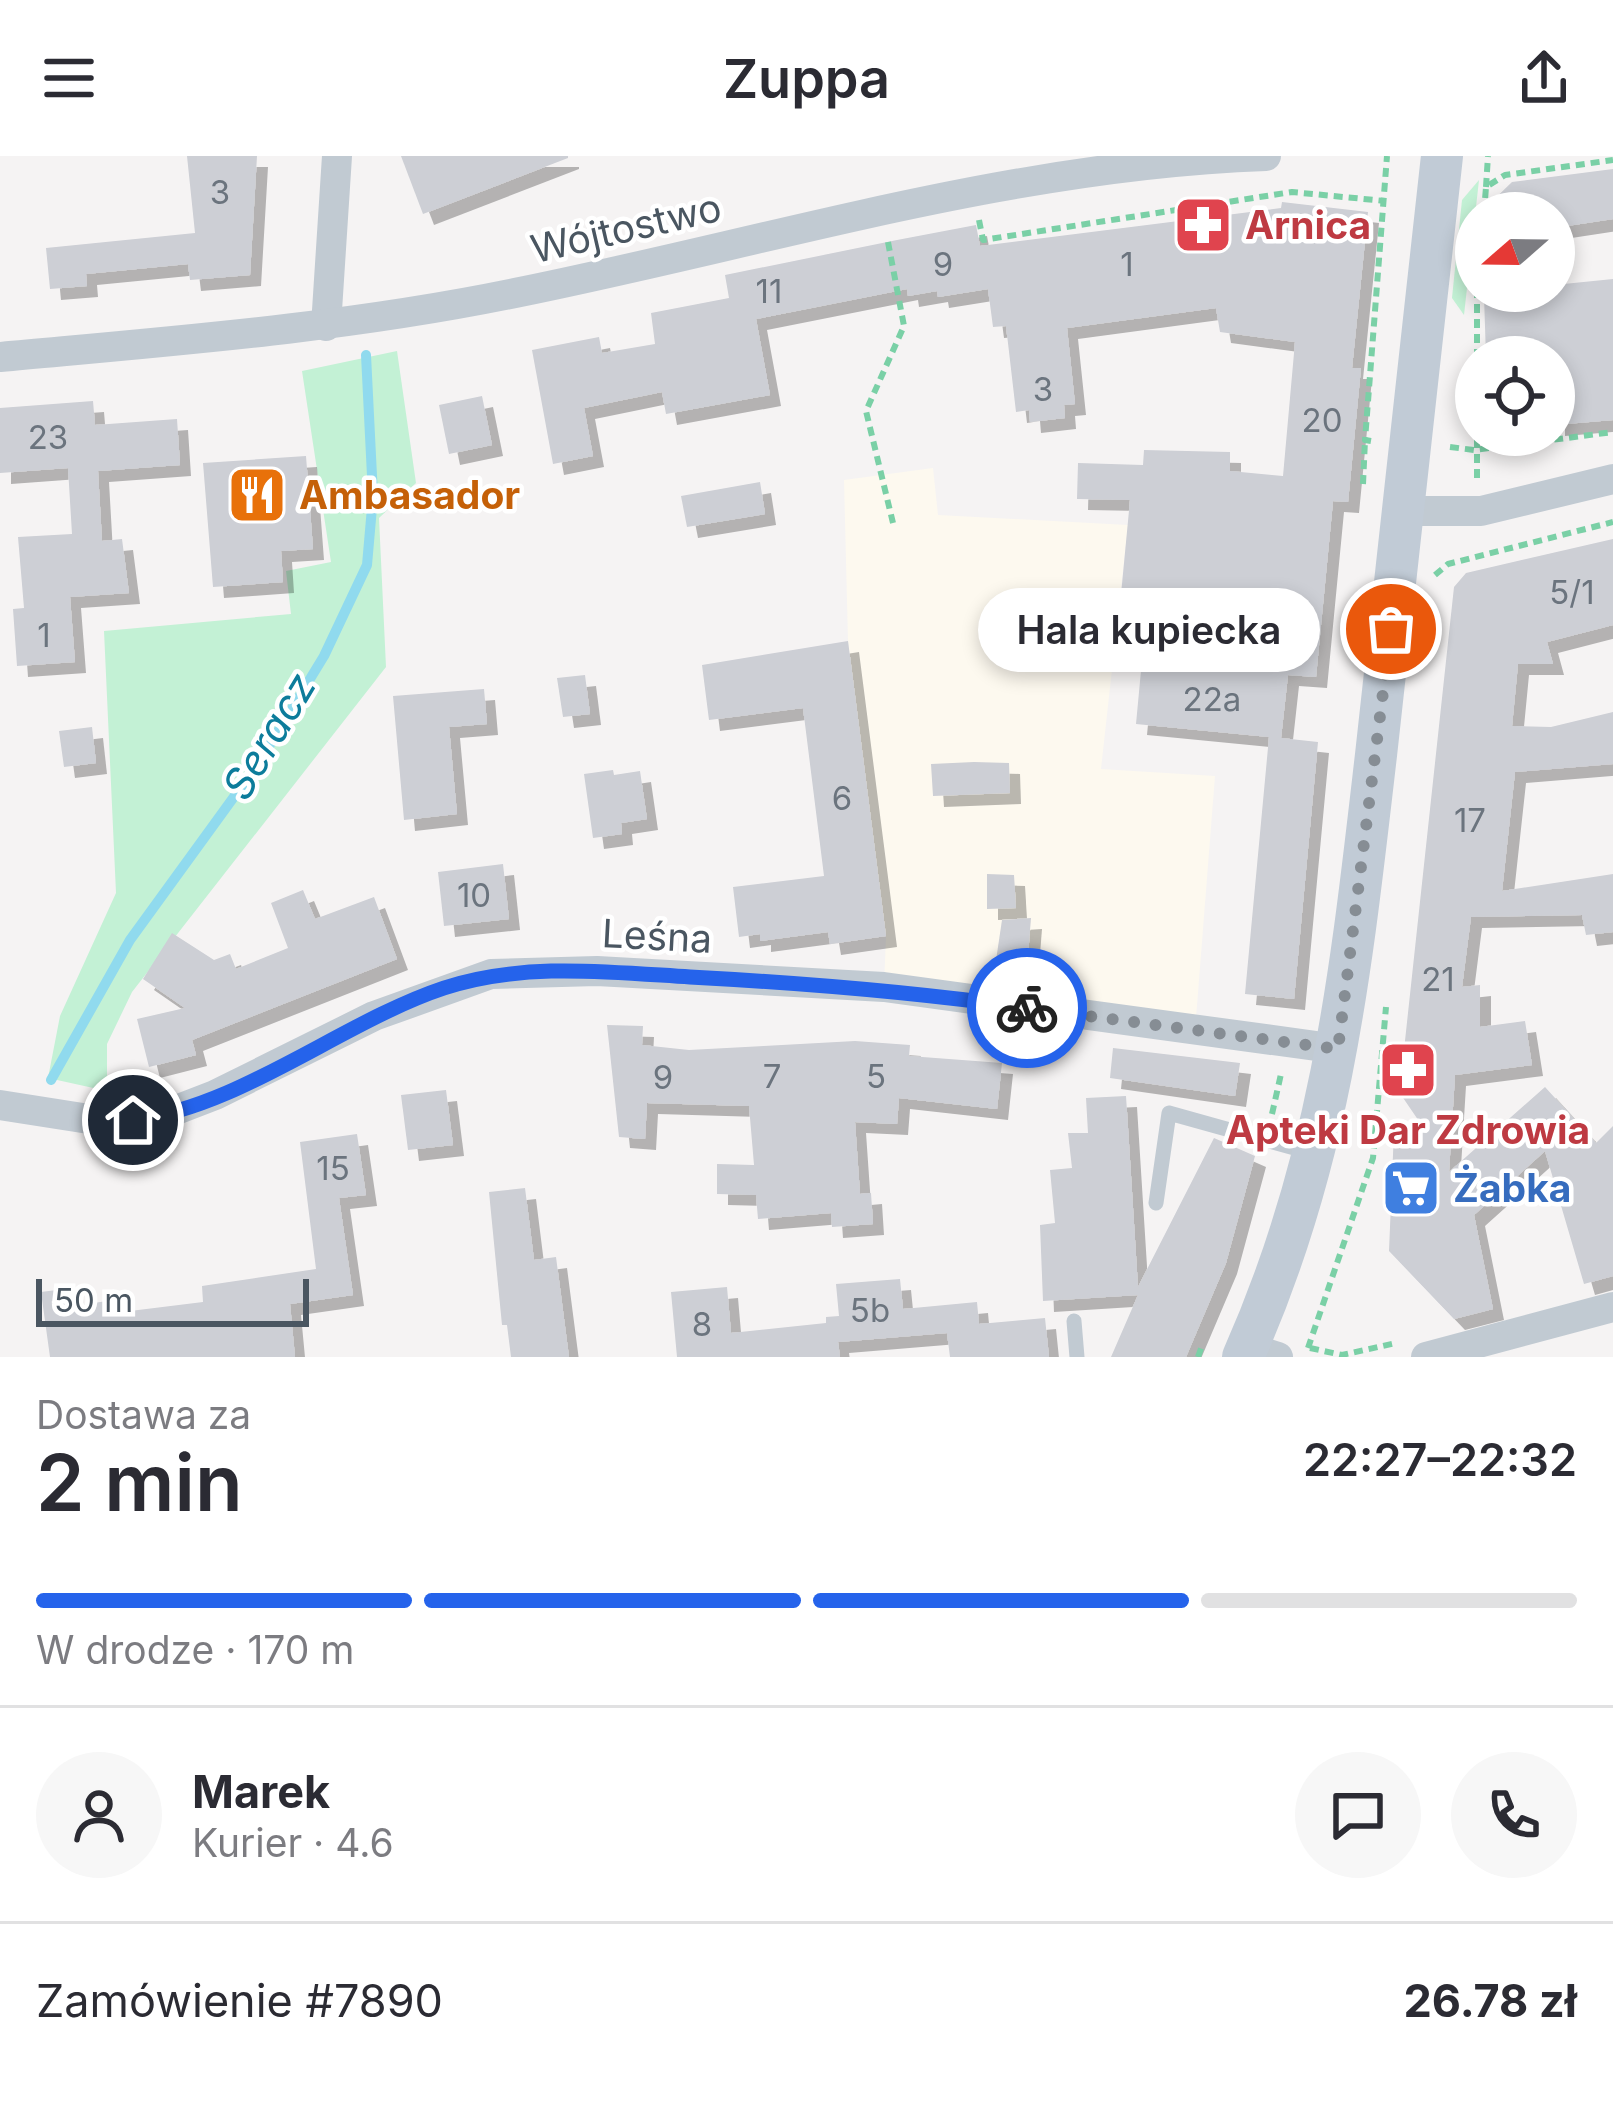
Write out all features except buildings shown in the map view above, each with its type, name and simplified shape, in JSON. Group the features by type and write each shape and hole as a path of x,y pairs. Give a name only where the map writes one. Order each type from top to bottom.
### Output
{"main road":[{"path":"1256,1354 1317,1154 1338,1049 1442,156"}],"street":[{"path":"326,326 337,156"},
{"name":"Wójtostwo","path":"0,357 326,326 520,292 882,209 1202,158 1266,156"},
{"path":"1404,511 1481,511 1613,479"},
{"name":"Leśna","path":"0,1106 108,1123 158,1117 215,1095 374,1016 491,974 597,971 884,987 1338,1049"},
{"path":"1426,1357 1613,1307"}],"lane":[{"path":"1156,1203 1169,1113 1317,1154"},
{"path":"1073,1321 1077,1357"}],"path":[{"path":"1486,192 1488,156"},
{"path":"1486,187 1505,176 1613,160"},
{"path":"882,209 904,326 866,411 893,523"},
{"path":"1575,436 1613,431"},
{"path":"1433,590 1434,576 1448,564 1613,521"}],"shaded area":[{"path":"933,468 938,515 1128,525 1101,769 1215,776 1195,1031 884,987 886,936 848,641 844,480"}],"green space":[{"path":"397,351 416,483 379,518 386,667 132,992 107,1044 107,1091 48,1078 60,1016 116,893 104,631 291,614 286,571 331,562 302,371"}],"waterway":[{"name":"Seracz","path":"51,1080 130,940 260,761 324,656 367,565 373,496 366,355"}],"way so far":[{"path":"1027,1008 1338,1049 1391,629"}],"place":[{"name":"Arnica","path":"1203,225"},
{"name":"Ambasador","path":"257,495"},
{"name":"Hala kupiecka","path":"1391,629"},
{"name":"Apteki Dar Zdrowia","path":"1408,1070"},
{"name":"Żabka","path":"1411,1188"}],"route":[{"path":"133,1120 158,1117 215,1095 374,1016 491,974 597,971 884,987 1027,1008"}]}
